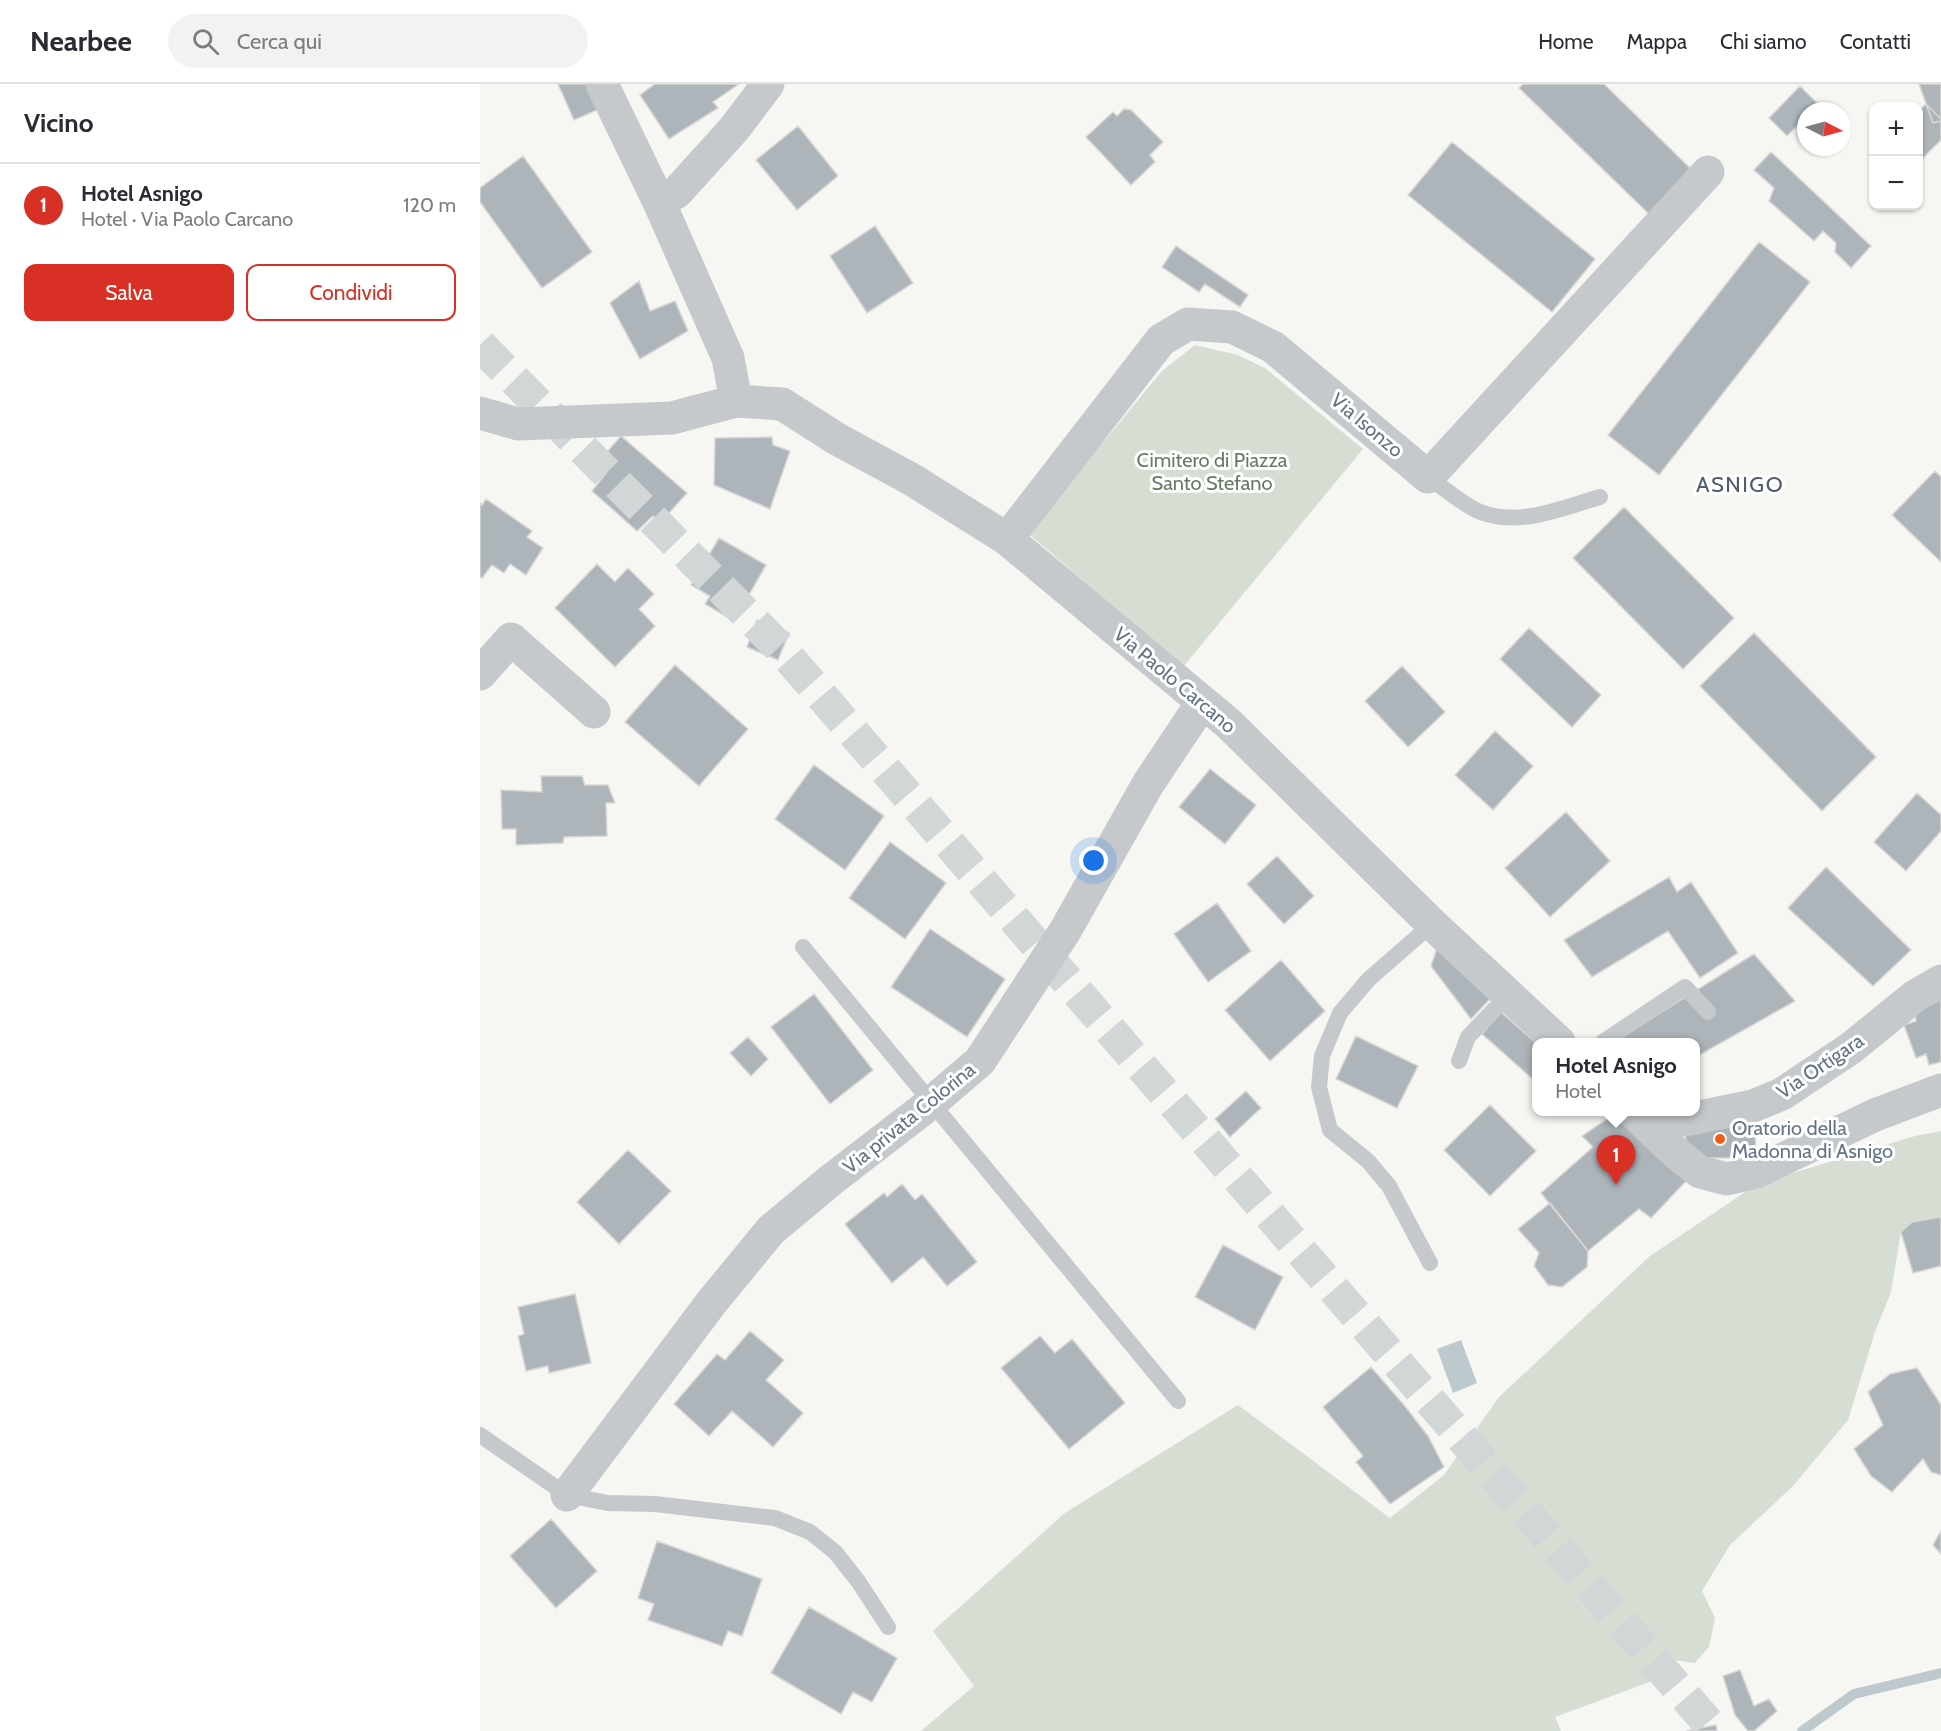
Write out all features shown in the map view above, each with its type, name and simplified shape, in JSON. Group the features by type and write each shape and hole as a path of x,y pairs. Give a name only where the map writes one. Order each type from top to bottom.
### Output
{"street":[{"path":"603,84 659,202 728,358 736,401"},
{"path":"659,202 677,192 734,129 768,84"},
{"path":"1428,477 1708,172"},
{"name":"Via Isonzo","path":"1007,539 1161,340 1188,324 1232,327 1273,347 1428,477"},
{"name":"Via Paolo Carcano","path":"480,413 518,424 672,418 736,401 782,404 837,439 911,479 1007,539 1229,724 1432,924 1555,1038"},
{"path":"480,674 511,639 594,712"},
{"name":"Via privata Colorina","path":"567,1495 711,1303 771,1230 831,1180 931,1103 980,1061 1065,931 1148,784 1202,703"},
{"name":"Via Ortigara","path":"1642,1120 1669,1118 1684,1120 1753,1107 1782,1094 1851,1048 1915,996 1941,981"},
{"path":"1642,1120 1700,1172 1727,1179 1756,1172 1875,1115 1941,1090"}],"lane":[{"path":"1428,477 1478,511 1499,517 1531,516 1600,497"},
{"path":"1430,1263 1389,1186 1368,1161 1330,1130 1318,1087 1322,1056 1340,1013 1369,979 1432,924"},
{"path":"802,947 1178,1401"},
{"path":"1610,1038 1685,987 1708,1012"},
{"path":"1459,1061 1468,1037 1509,995"},
{"path":"480,1435 567,1495 608,1503 655,1504 775,1518 810,1532 835,1552 858,1581 888,1627"}],"green space":[{"name":"Cimitero di Piazza Santo Stefano","path":"1195,345 1238,355 1265,368 1363,449 1183,667 1028,533 1162,371"},
{"path":"1941,1131 1941,1222 1901,1232 1891,1292 1875,1332 1848,1420 1793,1486 1730,1545 1702,1591 1715,1618 1709,1647 1695,1663 1673,1660 1655,1680 1555,1717 1561,1731 921,1731 974,1686 933,1631 1065,1513 1238,1405 1390,1518 1444,1475 1499,1397 1650,1256 1757,1184 1915,1136"}],"shaded area":[{"path":"1461,1340 1477,1383 1453,1393 1437,1349"}],"building":[{"path":"558,84 596,84 606,106 574,120"},
{"path":"655,84 739,84 713,102 718,108 669,139 640,95"},
{"path":"1523,84 1604,84 1692,170 1649,214 1519,88"},
{"path":"1919,84 1941,84 1941,121 1933,123"},
{"path":"1800,86 1816,102 1797,102 1797,126 1787,136 1769,118"},
{"path":"1926,104 1941,119 1941,140 1923,158 1923,156 1923,107"},
{"path":"1124,109 1131,110 1163,142 1150,155 1155,162 1131,185 1086,137 1113,112 1117,116"},
{"path":"798,126 838,176 797,210 756,160"},
{"path":"1452,142 1595,259 1552,312 1408,195"},
{"path":"1771,152 1871,246 1851,268 1835,252 1836,243 1823,231 1814,241 1769,201 1774,188 1754,170"},
{"path":"523,156 592,252 542,288 480,202 480,188"},
{"path":"875,226 913,283 867,313 830,256"},
{"path":"1759,242 1810,282 1659,475 1608,435"},
{"path":"1176,246 1248,295 1240,307 1205,284 1199,292 1162,267"},
{"path":"639,281 650,311 675,301 688,331 640,359 610,303"},
{"path":"621,436 687,493 661,522 653,516 637,531 592,491 607,472 598,462"},
{"path":"772,437 773,445 790,451 770,509 714,485 715,438"},
{"path":"1935,471 1941,477 1941,562 1892,515"},
{"path":"486,499 532,531 527,537 543,548 526,575 510,564 504,573 492,565 482,578 480,577 480,503 482,505"},
{"path":"1624,507 1734,618 1683,669 1573,558"},
{"path":"719,538 766,565 734,621 705,604 710,596 691,585"},
{"path":"597,564 615,582 628,568 654,594 639,609 655,626 615,667 555,608"},
{"path":"757,620 789,633 778,660 747,647"},
{"path":"1529,628 1601,695 1572,727 1500,659"},
{"path":"1754,633 1876,757 1822,811 1700,686"},
{"path":"675,665 748,729 699,786 625,722"},
{"path":"1402,666 1445,712 1408,747 1365,701"},
{"path":"1495,731 1533,766 1493,810 1455,775"},
{"path":"814,765 884,816 845,870 775,819"},
{"path":"1210,769 1256,805 1225,844 1179,807"},
{"path":"541,776 582,776 585,785 608,785 615,803 606,803 607,836 564,837 563,843 516,845 516,829 502,829 501,790 542,792"},
{"path":"1917,793 1941,815 1941,831 1906,871 1874,842"},
{"path":"1566,812 1610,861 1550,917 1505,868"},
{"path":"890,842 946,883 905,939 849,898"},
{"path":"1277,856 1314,896 1284,924 1247,884"},
{"path":"1826,867 1911,950 1873,986 1788,908"},
{"path":"1669,877 1677,892 1691,882 1738,953 1700,978 1668,931 1592,977 1564,940"},
{"path":"1217,903 1251,951 1208,982 1174,934"},
{"path":"930,929 1005,979 967,1037 891,987"},
{"path":"1440,939 1490,999 1471,1019 1431,966"},
{"path":"1754,954 1795,1001 1700,1055 1700,1038 1620,1038"},
{"path":"1281,960 1325,1011 1270,1061 1225,1010"},
{"path":"814,994 873,1070 830,1104 771,1027"},
{"path":"1941,995 1941,1062 1929,1065 1926,1054 1916,1058 1904,1025 1916,1021 1914,1004"},
{"path":"1501,1012 1532,1039 1532,1078 1482,1034"},
{"path":"1356,1036 1418,1066 1397,1108 1336,1079"},
{"path":"748,1037 768,1059 751,1076 730,1053"},
{"path":"1246,1091 1261,1108 1230,1137 1215,1119"},
{"path":"1490,1105 1536,1151 1490,1196 1444,1150"},
{"path":"1612,1116 1619,1116 1689,1178 1651,1218 1639,1209 1588,1251 1541,1193 1593,1147 1582,1136"},
{"name":"Oratorio della Madonna di Asnigo","path":"1754,1119 1756,1149 1737,1158 1687,1158 1685,1128"},
{"path":"628,1150 671,1191 619,1244 577,1202"},
{"path":"902,1184 915,1200 922,1194 977,1262 947,1286 923,1257 892,1283 845,1224 884,1193 887,1197"},
{"path":"1550,1203 1588,1251 1587,1267 1562,1287 1548,1285 1534,1266 1539,1253 1518,1229"},
{"path":"1941,1217 1941,1266 1913,1273 1901,1232 1912,1222"},
{"path":"1223,1245 1283,1277 1255,1330 1195,1297"},
{"path":"575,1294 591,1363 549,1373 548,1366 526,1371 518,1336 524,1334 518,1307"},
{"path":"750,1331 784,1360 766,1380 803,1413 773,1447 732,1411 709,1436 674,1404 717,1354 725,1360"},
{"path":"1040,1336 1055,1353 1072,1339 1125,1403 1069,1449 1001,1368"},
{"path":"1371,1367 1428,1436 1444,1467 1390,1504 1356,1462 1363,1456 1323,1407"},
{"path":"1917,1368 1941,1405 1941,1475 1931,1472 1923,1459 1892,1492 1871,1476 1854,1449 1883,1425 1868,1392 1890,1374"},
{"path":"551,1519 597,1571 556,1608 510,1556"},
{"path":"1941,1531 1941,1554 1933,1545"},
{"path":"657,1541 762,1579 742,1636 728,1631 722,1646 648,1620 654,1604 638,1598"},
{"path":"809,1607 897,1658 872,1702 853,1692 841,1714 771,1673"},
{"path":"1740,1670 1754,1706 1769,1699 1777,1711 1754,1731 1748,1731 1735,1715 1723,1676"},
{"path":"1716,1725 1717,1731 1686,1731"}],"waterway":[{"path":"1802,1731 1854,1694 1941,1673"}],"tunnel":[{"path":"480,345 782,650 1715,1731"}],"place":[{"name":"Oratorio della Madonna di Asnigo","path":"1720,1139"},
{"name":"Hotel Asnigo","path":"1616,1185"}],"district":[{"name":"ASNIGO","path":"1740,484"}]}
